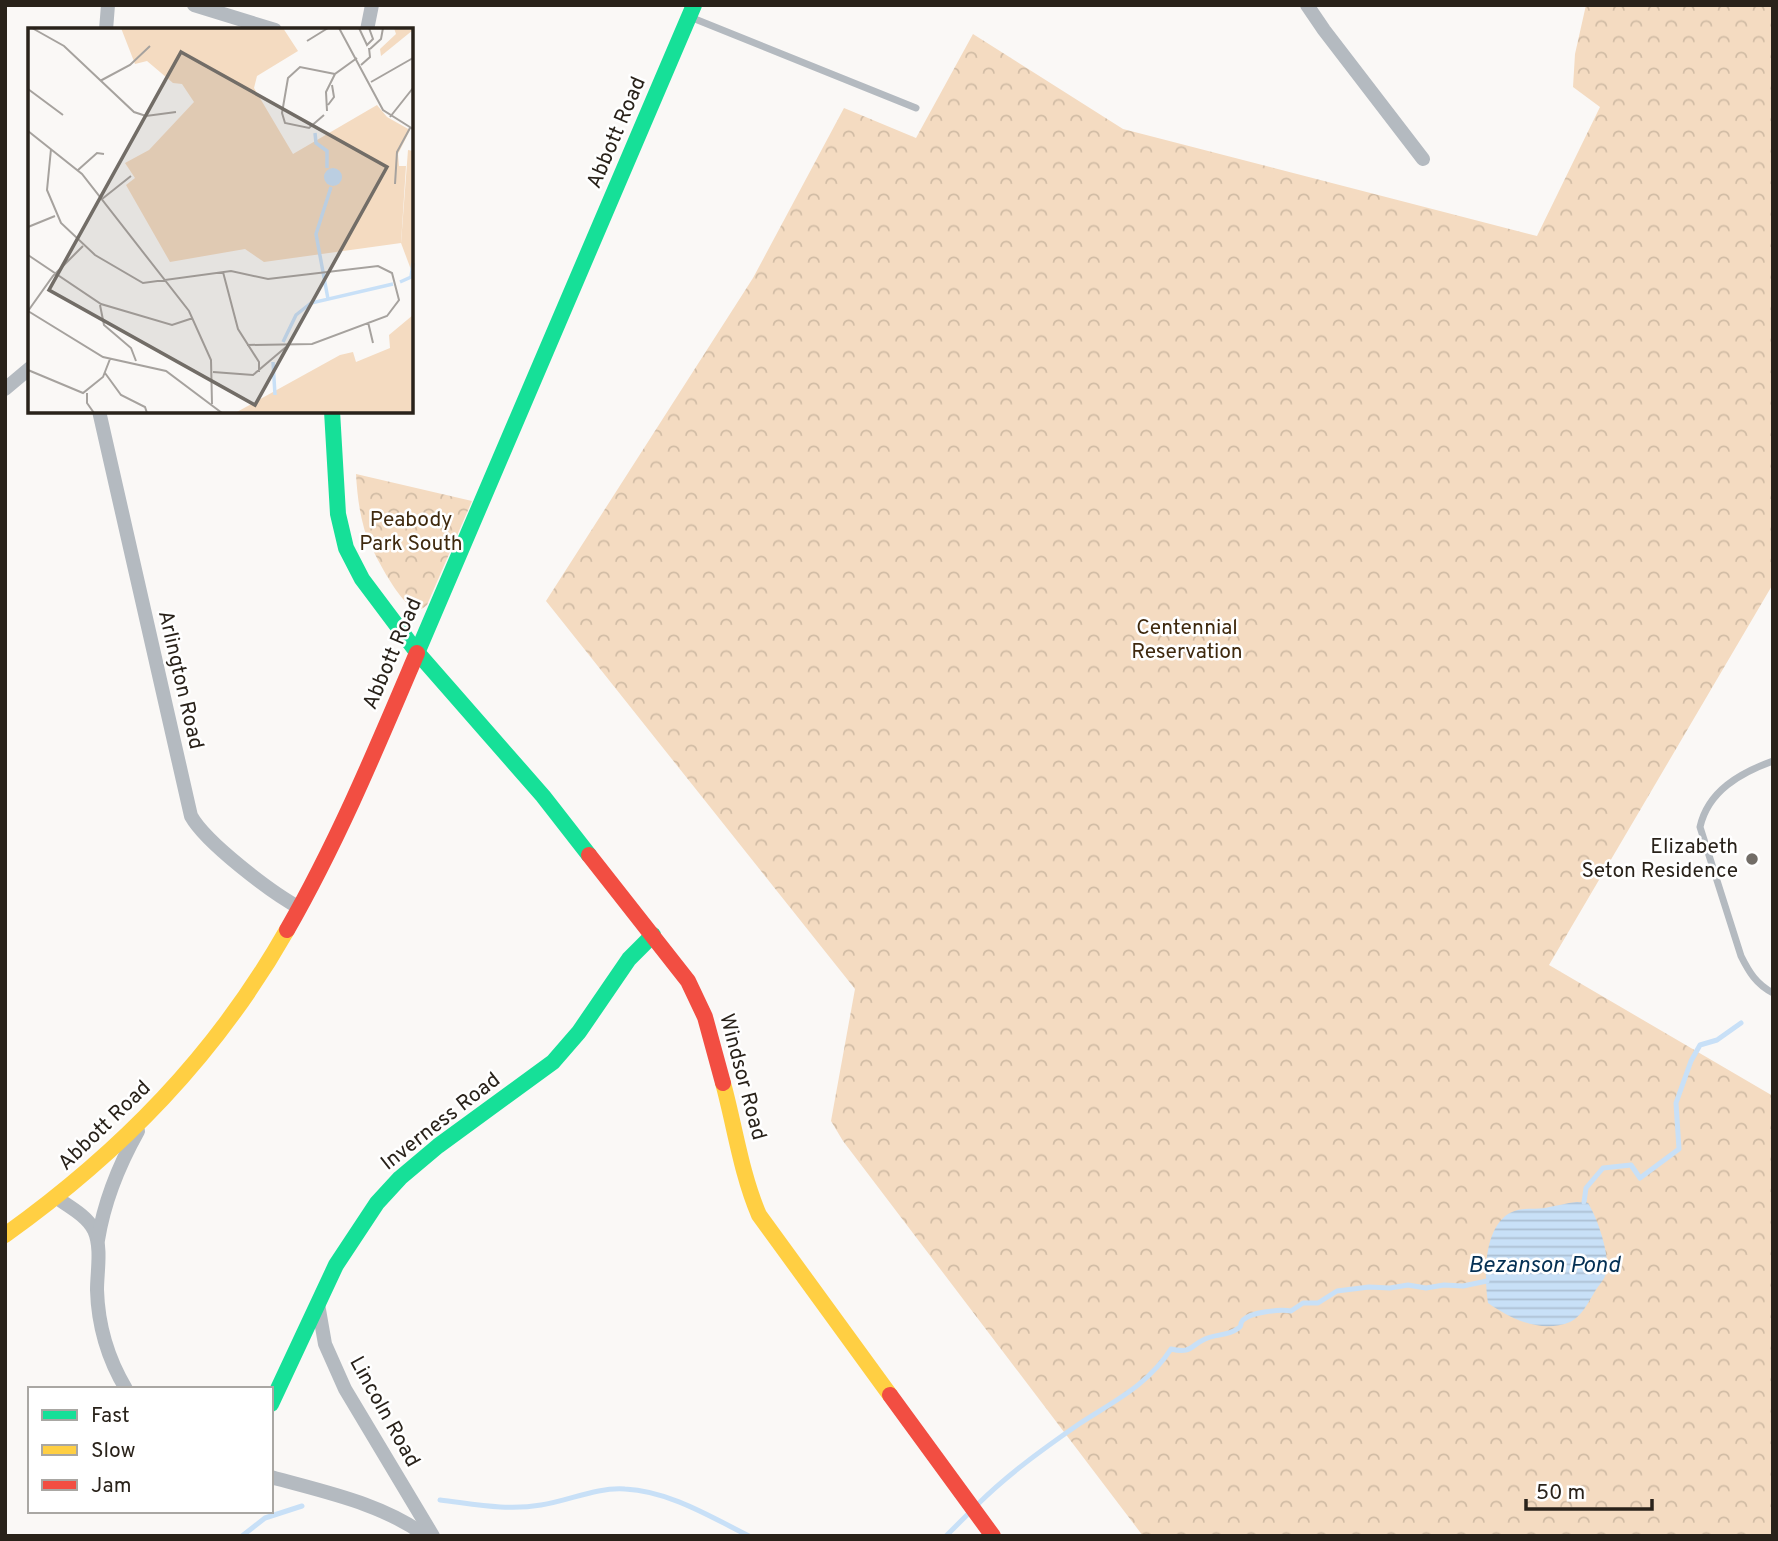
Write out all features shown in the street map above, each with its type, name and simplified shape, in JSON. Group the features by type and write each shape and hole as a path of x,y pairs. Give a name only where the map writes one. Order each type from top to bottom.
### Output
{"street":[{"path":"106,28 108,5"},
{"path":"194,5 269,28"},
{"path":"367,28 372,5"},
{"path":"1307,5 1423,159"},
{"name":"Abbott Road","path":"5,1235 104,1160 148,1117 222,1028 300,908 344,821 416,651 522,414 692,11"},
{"path":"5,389 28,370"},
{"name":"Arlington Road","path":"99,413 191,816 208,838 274,892 300,908"},
{"name":"Windsor Road","path":"332,413 339,522 346,548 362,579 416,651 543,796 688,981 701,1004 737,1135 747,1187 759,1215 993,1536"},
{"name":"Inverness Road","path":"273,1401 336,1265 359,1226 387,1191 445,1140 553,1062 579,1032 629,959 653,936"},
{"path":"125,1387 112,1362 101,1321 97,1293 98,1241 106,1205 123,1160 148,1117"},
{"path":"57,1198 86,1220 98,1241"},
{"name":"Lincoln Road","path":"318,1303 325,1344 345,1389 433,1536"},
{"path":"273,1478 373,1508 426,1536"}],"lane":[{"path":"692,11 916,108"},
{"path":"1773,761 1750,769 1722,789 1710,803 1700,827 1741,956 1750,975 1773,993"}],"green space":[{"name":"Centennial Reservation","path":"1586,5 1773,5 1773,584 1549,965 1773,1096 1773,1536 1143,1536 843,1141 831,1121 855,989 546,601 753,278 844,108 916,138 973,34 1123,129 1537,236 1600,107 1573,87 1575,54"},
{"name":"Peabody Park South","path":"356,474 472,501 427,605 422,608 410,606 403,598 372,547 364,528"}],"water":[{"name":"Bezanson Pond","path":"1577,1202 1588,1203 1591,1209 1602,1235 1607,1263 1605,1276 1581,1313 1574,1320 1559,1325 1537,1325 1516,1319 1488,1303 1488,1253 1495,1228 1502,1219 1520,1210"}],"waterway":[{"path":"1584,1202 1586,1188 1603,1168 1631,1165 1640,1178 1679,1149 1676,1103 1691,1061 1700,1045 1717,1040 1741,1023"},
{"path":"977,1505 1039,1453 1141,1383 1171,1349 1187,1350 1209,1337 1233,1331 1252,1315 1291,1311 1303,1303 1318,1303 1337,1291 1408,1285 1426,1288 1463,1286 1487,1281"},
{"path":"440,1500 528,1507 593,1492 625,1489 674,1500 749,1536"},
{"path":"242,1536 265,1518 302,1506"},
{"path":"946,1536 970,1512"}],"traffic: fast":[{"path":"417,653 694,5"},
{"path":"332,413 338,514 346,548 362,579 416,651 543,796 589,855"},
{"path":"273,1400 336,1265 377,1203 400,1178 438,1146 553,1062 579,1032 629,959 653,935"}],"traffic: slow":[{"path":"5,1235 88,1170 163,1098 229,1019 287,930"},
{"path":"723,1083 743,1166 759,1215 890,1395"}],"traffic: jam":[{"path":"287,930 340,828 417,653"},
{"path":"589,855 688,981 705,1017 723,1083"},
{"path":"890,1395 993,1536"}],"place":[{"name":"Elizabeth Seton Residence","path":"1752,859"}]}
